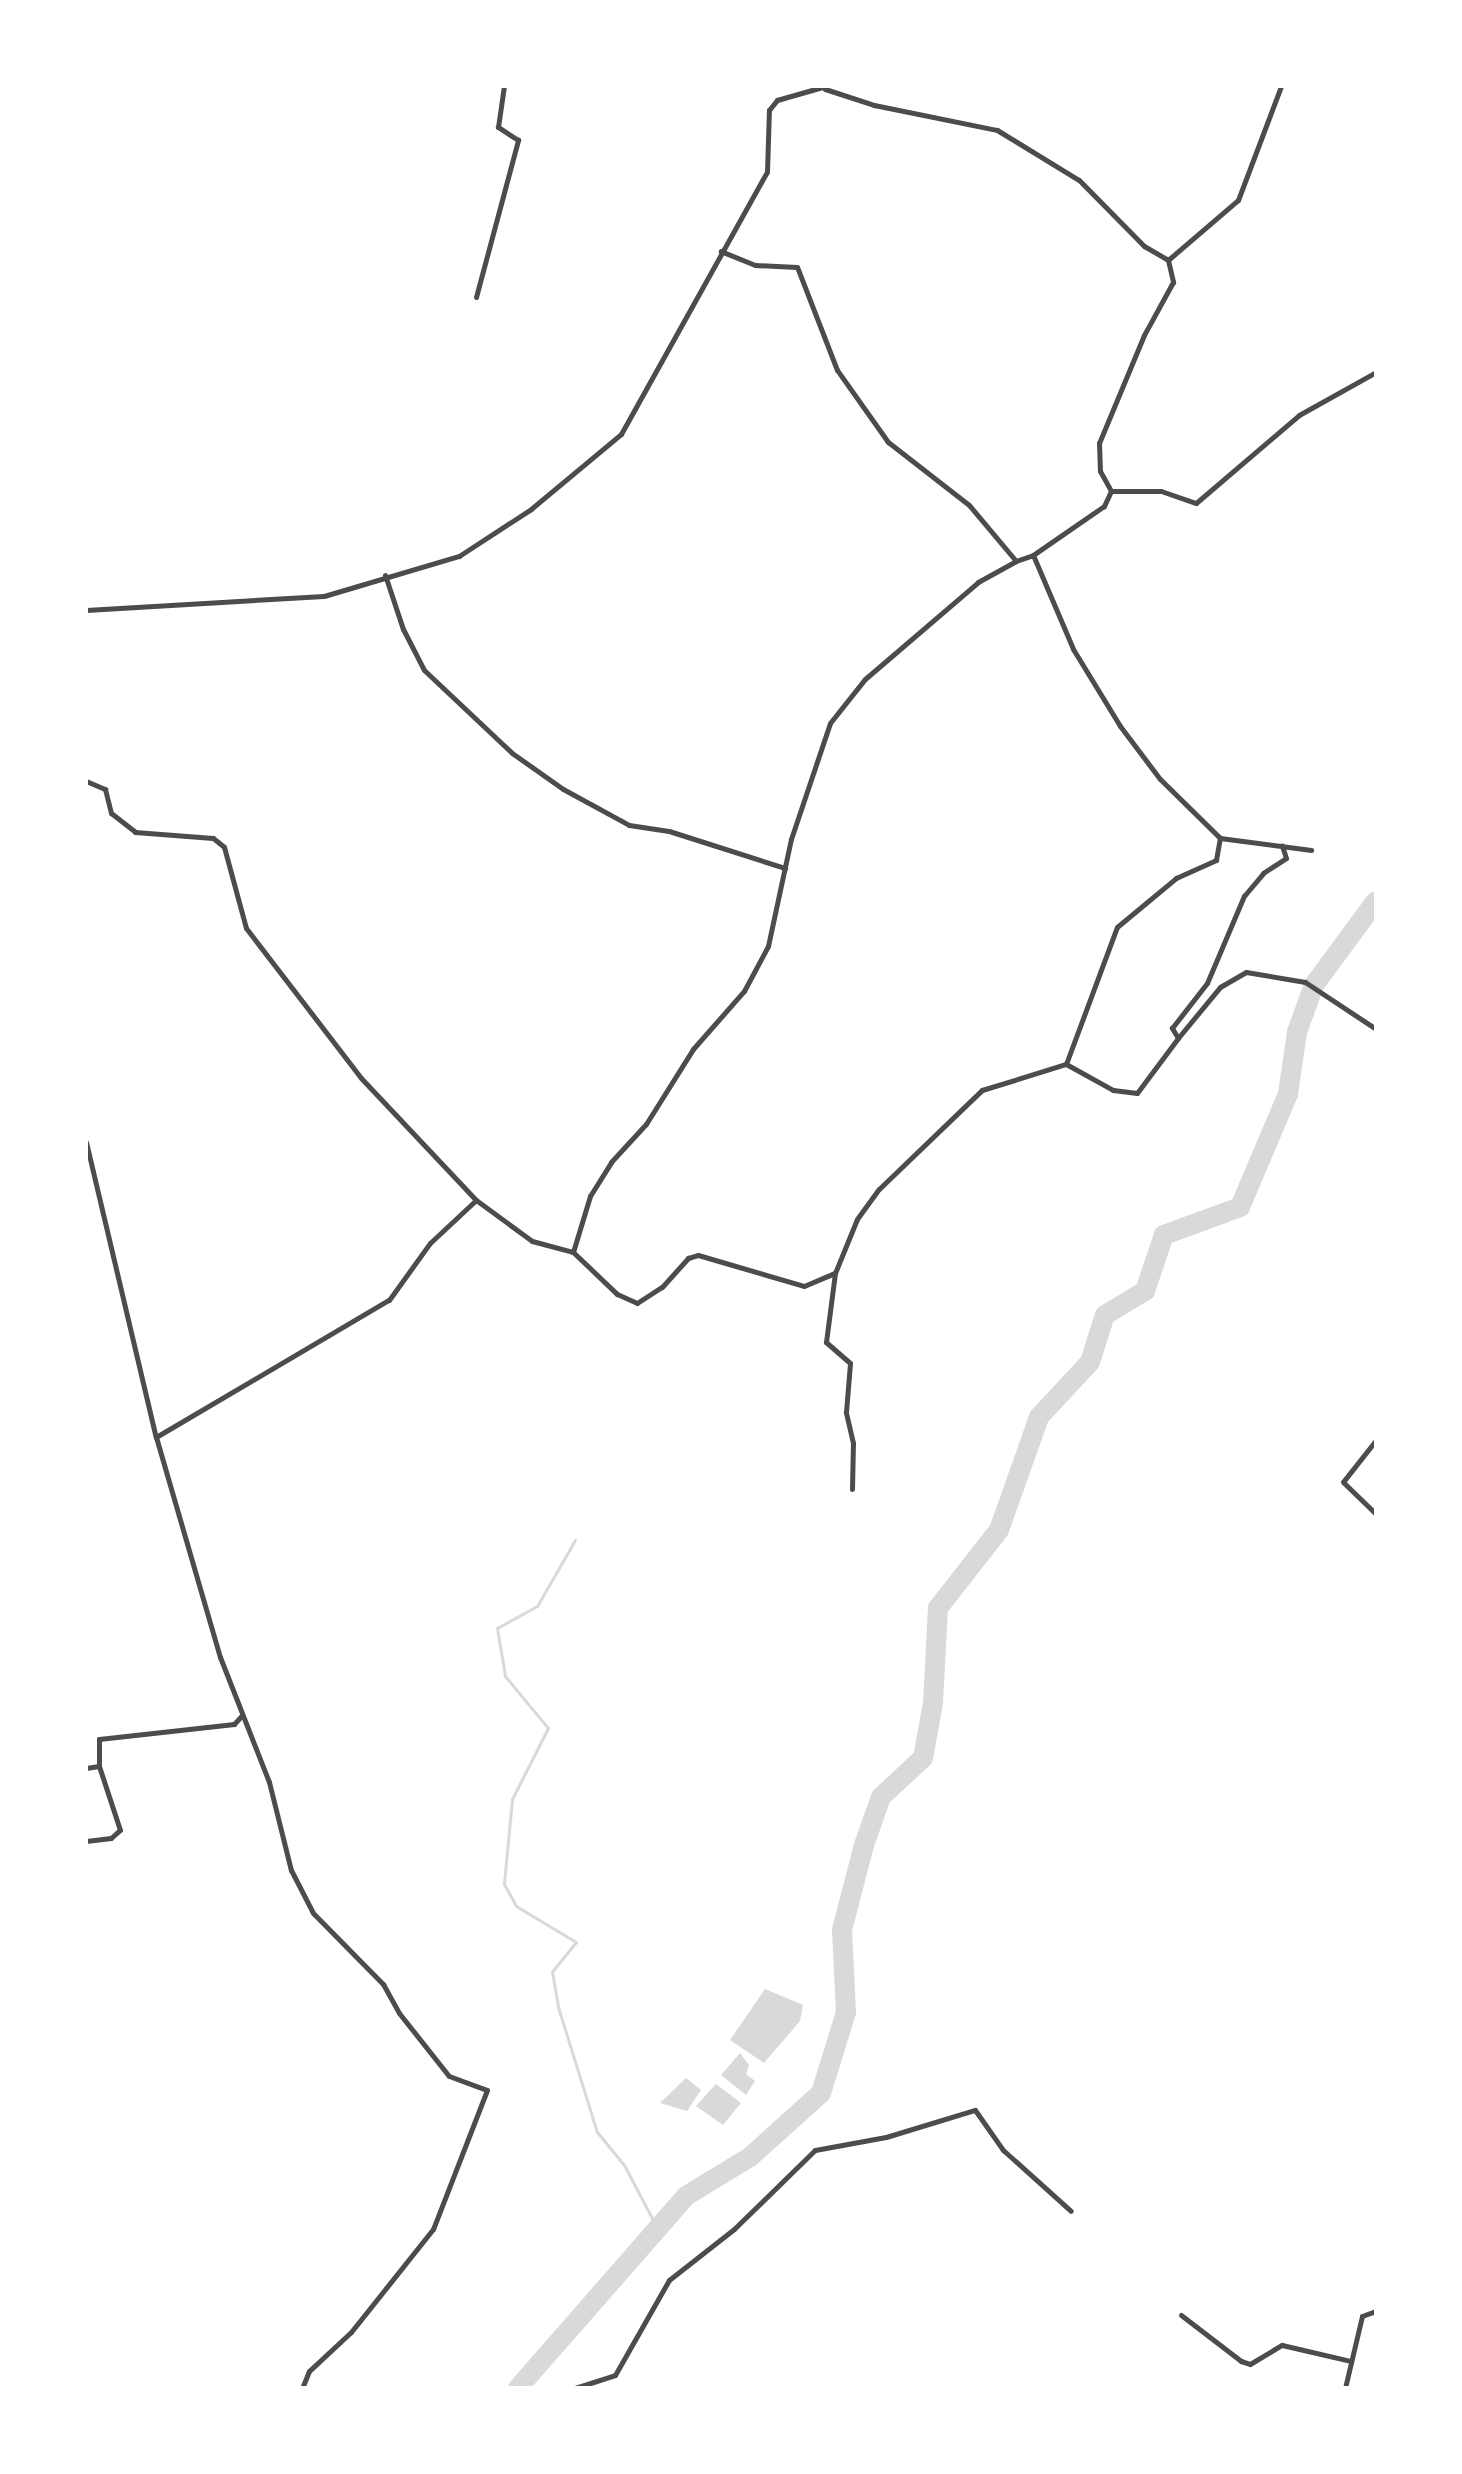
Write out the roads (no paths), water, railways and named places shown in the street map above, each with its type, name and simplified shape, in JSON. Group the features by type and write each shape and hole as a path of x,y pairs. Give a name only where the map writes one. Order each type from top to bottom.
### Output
{"street":[{"path":"476,297 518,140 498,127 504,86"},
{"path":"1168,260 1238,200 1281,86"},
{"path":"86,610 324,596 385,575 459,556 531,509 621,434 767,172 769,110 777,100 826,87 874,105 997,130 1079,180 1144,246 1168,260 1173,282 1144,335 1099,443 1100,471 1111,491"},
{"path":"721,251 755,265 797,267 837,370 888,442 969,505 1016,561"},
{"path":"1111,491 1161,491 1196,503 1299,415 1376,372"},
{"path":"573,1252 590,1196 611,1162 646,1124 693,1049 744,991 768,946 785,868 830,723 865,679 978,582 1033,555 1081,525 1104,506 1111,491"},
{"path":"1033,555 1073,649 1120,726 1160,779 1220,838 1311,850"},
{"path":"385,575 403,629 424,670 512,753 563,789 629,825 669,831 785,868"},
{"path":"86,781 105,789 111,813 135,832 213,838 224,847 246,928 361,1078 476,1200 532,1241 573,1252 617,1294 637,1303 698,1255 804,1286 835,1273"},
{"path":"1066,1064 1117,927 1176,878 1216,860 1220,838"},
{"path":"1178,1038 1172,1028 1207,983 1244,896 1263,873 1286,858 1282,846"},
{"path":"852,1489 853,1443 846,1412 850,1363 826,1342 835,1273 857,1219 879,1189 921,1155 956,1111 982,1090 1066,1064 1113,1090 1137,1093 1220,987 1246,972 1305,982 1330,994 1376,1029"},
{"path":"86,1142 156,1437 242,1715 269,1782 291,1870 313,1913 383,1984 449,2076 487,2090 433,2229 351,2332 309,2371 302,2388"},
{"path":"156,1437 389,1300 430,1243 476,1200"},
{"path":"1376,1440 1343,1482 1376,1514"},
{"path":"86,1841 111,1838 120,1830 99,1766 99,1739 234,1724 242,1715"},
{"path":"86,1768 99,1766"},
{"path":"1376,2036 1376,2047"},
{"path":"575,2388 615,2375 669,2280 734,2229 815,2150 886,2137 975,2110 1003,2150 1071,2211"},
{"path":"1345,2388 1362,2316 1376,2311"},
{"path":"1181,2315 1241,2361 1250,2364 1282,2345 1351,2361"}],"waterway":[{"path":"518,2388 686,2196 750,2157 821,2093 846,2012 842,1930 864,1845 881,1797 923,1758 933,1703 938,1608 999,1530 1039,1417 1090,1362 1105,1315 1145,1291 1164,1235 1240,1207 1288,1094 1297,1032 1314,985 1376,901"},
{"path":"575,1540 537,1606 497,1628 505,1676 548,1728 512,1799 504,1884 516,1906 576,1942 552,1972 558,2007 597,2132 624,2165 654,2222 640,2251"}]}
